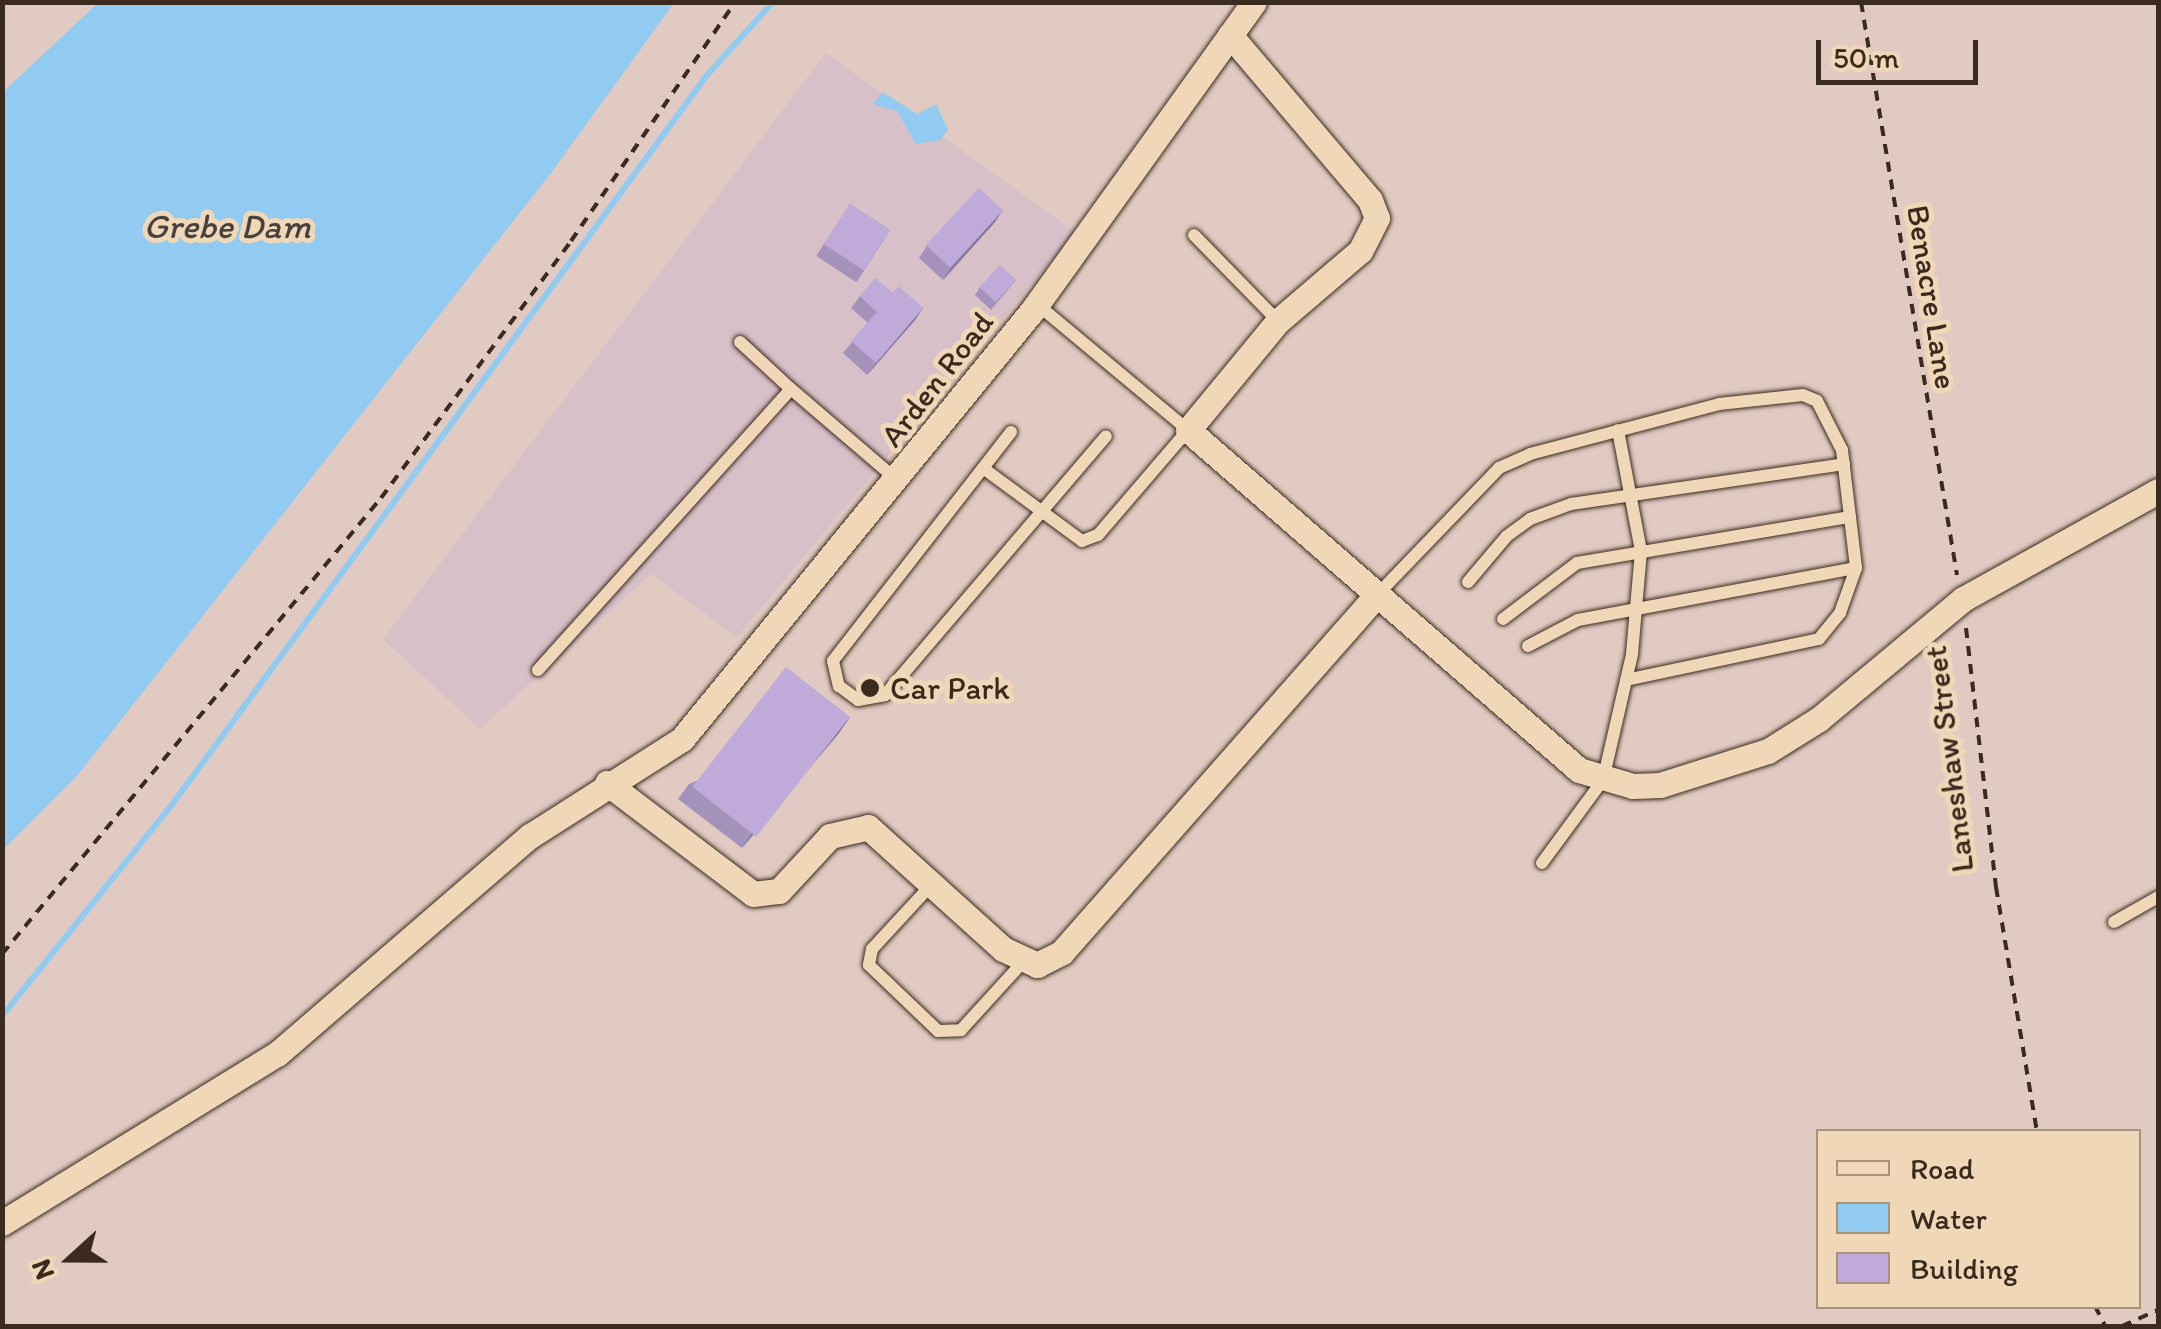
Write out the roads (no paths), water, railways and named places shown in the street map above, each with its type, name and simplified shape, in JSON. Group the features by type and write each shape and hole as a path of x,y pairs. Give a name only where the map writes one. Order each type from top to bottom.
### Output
{"street":[{"name":"Arden Road","path":"2,1223 277,1054 518,847 607,783 640,769 710,711 1037,304 1254,2"},
{"path":"1230,35 1370,200 1377,218 1360,251 1278,321 1188,430 1559,756 1603,780"},
{"name":"Laneshaw Street","path":"1603,780 1660,785 1768,751 1819,719 1963,599 2158,491"},
{"path":"607,783 753,894 779,891 830,836 856,825 880,834 1022,962 1037,965 1062,952 1376,596"}],"lane":[{"path":"1194,235 1278,321"},
{"path":"983,468 1072,540 1091,540 1188,430 1037,304"},
{"path":"740,342 898,480"},
{"path":"538,670 791,389"},
{"path":"1376,596 1498,468 1618,430 1719,404 1803,394 1828,411 1844,464 1856,568 1840,612 1819,639 1626,680"},
{"path":"1542,863 1603,780 1626,680 1640,552 1634,496 1618,430"},
{"path":"1010,432 833,661 834,675 850,695 867,702 885,695 1106,436"},
{"path":"1468,582 1530,518 1634,496 1844,464"},
{"path":"1503,618 1576,562 1850,517"},
{"path":"1528,646 1578,620 1856,568"},
{"path":"933,883 872,949 869,965 938,1031 960,1030 1022,962"},
{"path":"2114,922 2158,897"}],"water":[{"name":"Grebe Dam","path":"98,3 674,3 551,173 77,776 3,850 3,92"},
{"path":"883,92 917,114 936,104 948,130 940,140 916,144 897,111 873,104"}],"waterway":[{"path":"2,1016 171,806 708,74 773,2"}],"place":[{"name":"Car Park","path":"870,688"}]}
